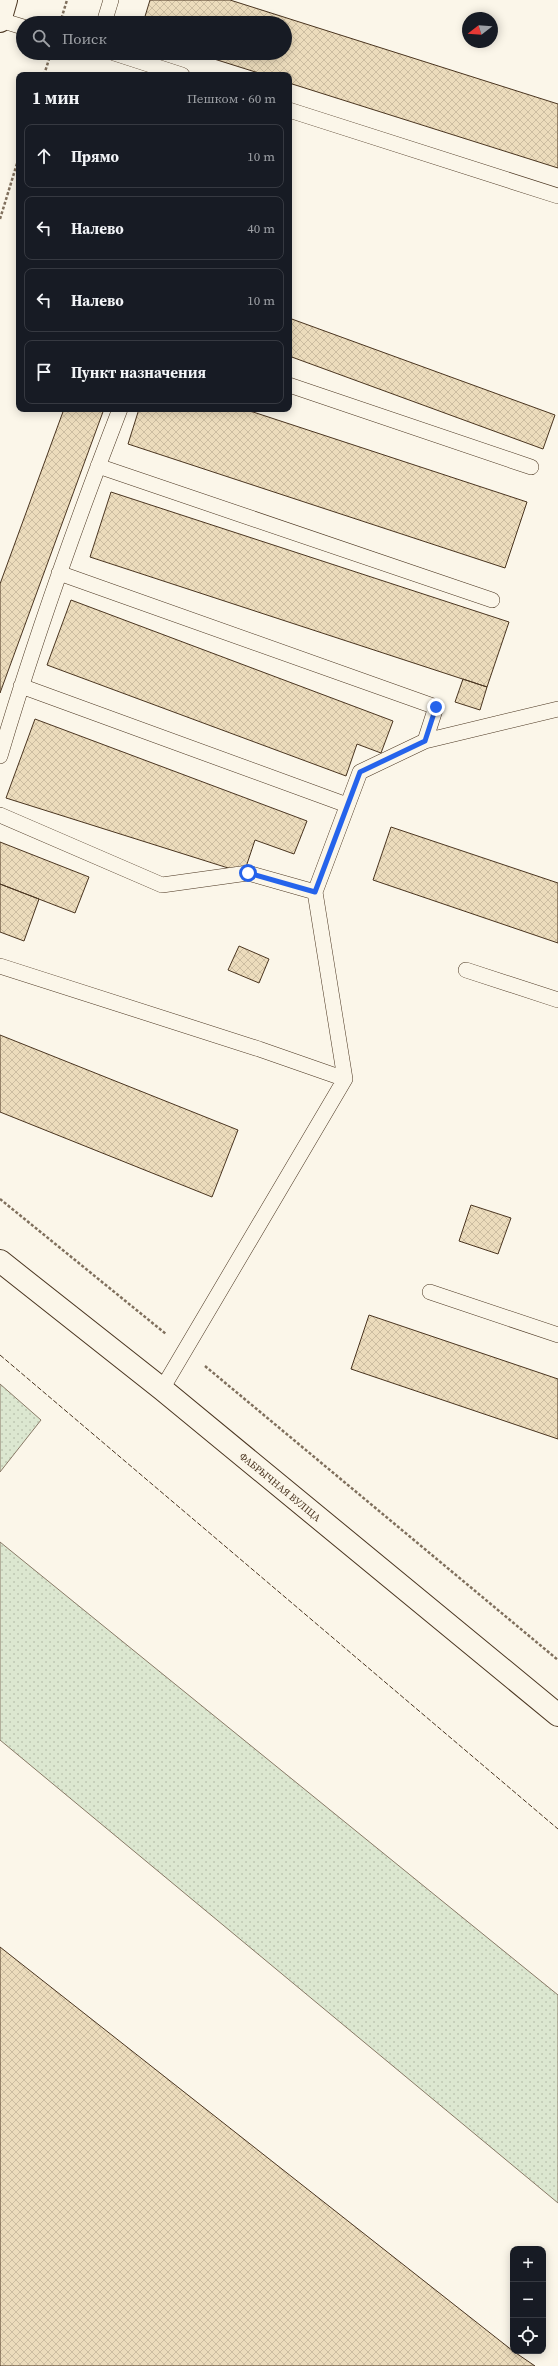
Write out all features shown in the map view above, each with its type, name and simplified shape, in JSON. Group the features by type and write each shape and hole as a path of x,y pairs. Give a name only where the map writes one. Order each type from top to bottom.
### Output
{"main road":[{"path":"0,21 6,0"},
{"name":"ФАБРЫЧНАЯ ВУЛІЦА","path":"0,1261 162,1389 558,1715"}],"lane":[{"path":"106,16 111,0"},
{"path":"0,21 16,25"},
{"path":"136,60 173,72"},
{"path":"292,111 558,196"},
{"path":"292,386 531,467"},
{"path":"0,756 21,686 59,573 119,412"},
{"path":"98,466 492,600"},
{"path":"59,573 436,707 425,741"},
{"path":"21,686 347,805"},
{"path":"162,1389 345,1079 315,892 360,772 425,741 558,709"},
{"path":"0,815 162,885 248,873 315,892"},
{"path":"0,966 260,1049 345,1079"},
{"path":"466,970 558,1000"},
{"path":"430,1292 558,1335"}],"path":[{"path":"62,16 67,0"},
{"path":"45,72 49,60"},
{"path":"0,219 16,167"},
{"path":"0,1199 185,1349 558,1660"}],"green space":[{"path":"0,1384 41,1420 0,1472"},
{"path":"0,1542 558,1995 558,2203 0,1740"}],"building":[{"path":"150,0 230,0 280,16 145,16"},
{"path":"292,20 558,104 558,168 292,84 292,72 255,72 217,60 292,60"},
{"path":"292,319 555,415 543,449 292,357"},
{"path":"63,412 103,412 0,693 0,584"},
{"path":"138,412 253,412 527,502 505,568 128,444"},
{"path":"111,492 509,622 487,687 90,557"},
{"path":"71,600 393,721 381,753 357,744 346,776 47,665"},
{"path":"463,679 487,687 480,710 455,702"},
{"path":"35,719 307,821 294,854 255,840 244,873 6,798"},
{"path":"391,827 558,883 558,943 373,880"},
{"path":"0,842 89,877 75,913 0,884"},
{"path":"0,884 39,899 24,941 0,932"},
{"path":"239,946 269,959 259,983 228,970"},
{"path":"0,1035 238,1130 212,1197 0,1112"},
{"path":"471,1205 511,1218 498,1254 459,1241"},
{"path":"369,1315 558,1379 558,1439 351,1369"},
{"path":"0,1947 510,2349 510,2354 517,2354 535,2366 0,2366"}],"fence":[{"path":"0,1355 558,1829"}],"route":[{"path":"248,873 315,892 360,772 425,741 436,707"}]}
